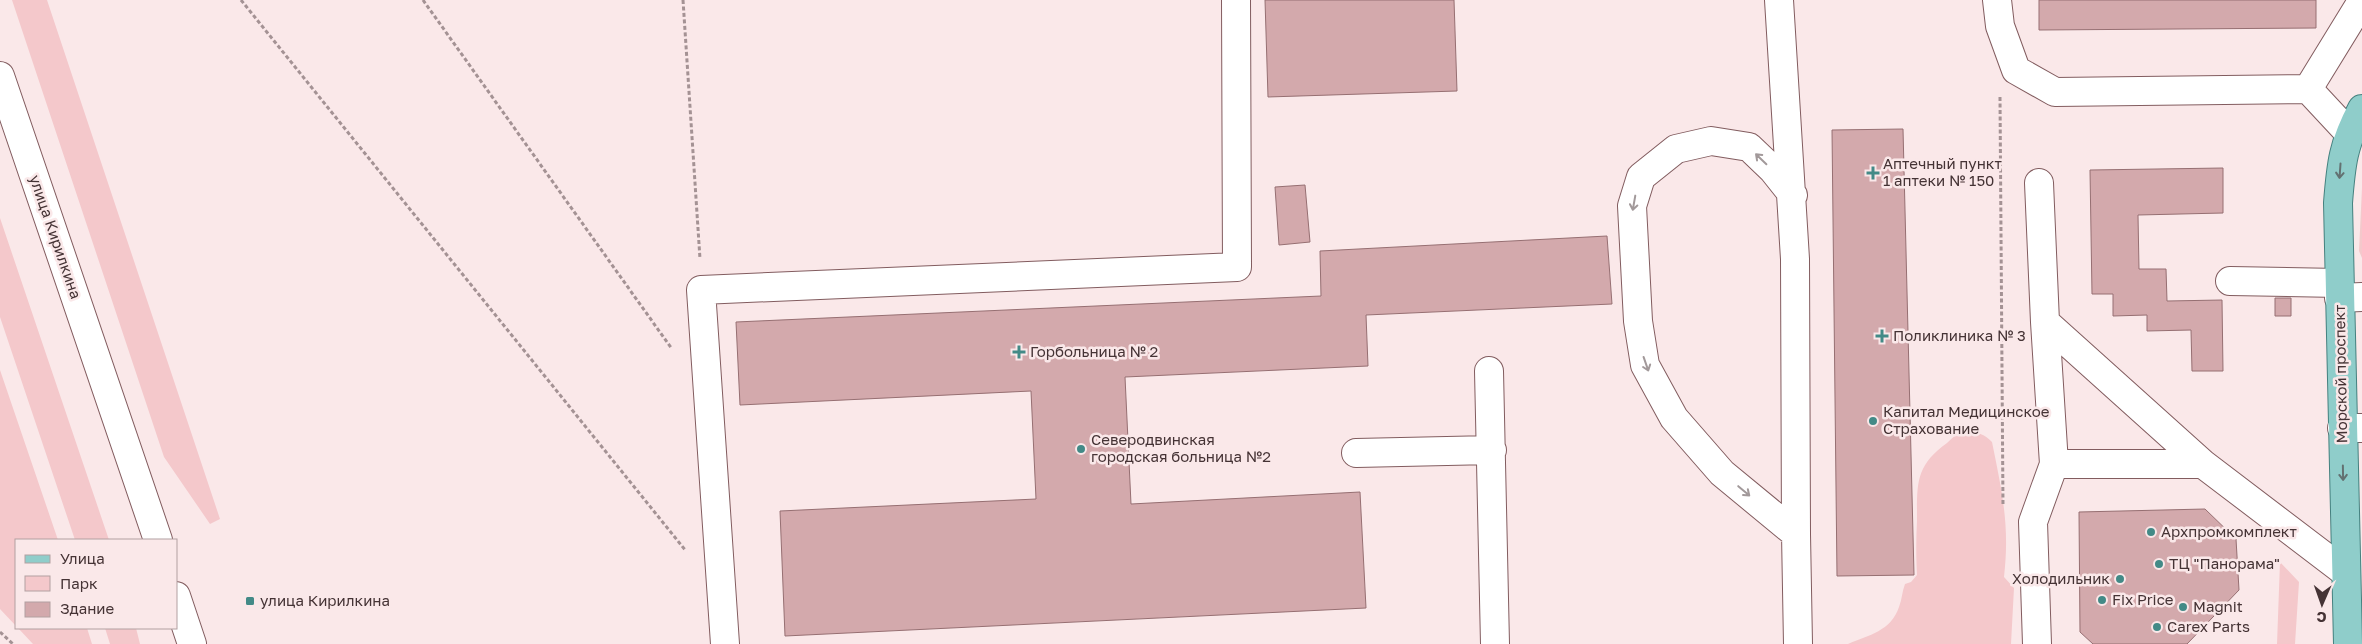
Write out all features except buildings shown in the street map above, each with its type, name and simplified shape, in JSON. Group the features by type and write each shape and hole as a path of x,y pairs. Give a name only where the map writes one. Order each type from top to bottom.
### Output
{"main road":[{"name":"Морской проспект","path":"2348,644 2351,588 2352,428 2347,292 2338,203 2341,161 2349,133 2362,109"}],"street":[{"path":"725,644 702,290 1238,267 1236,0"},
{"path":"1779,0 1793,195 1796,325 1798,644"},
{"path":"1997,0 2000,26 2016,70 2056,92 2308,90 2349,133"},
{"path":"2308,90 2360,4"},
{"name":"улица Кирилкина","path":"0,76 158,539"},
{"path":"1793,195 1773,170 1749,147 1711,141 1676,149 1641,177 1632,206 1638,321 1645,364 1674,418 1722,473 1796,534"},
{"path":"2037,644 2033,522 2054,464 2039,183"},
{"path":"2230,281 2347,292"},
{"path":"2045,322 2203,464 2351,588"},
{"path":"1489,371 1495,644"},
{"path":"1356,453 1492,450"},
{"path":"2054,464 2203,464"},
{"path":"178,602 192,644"}],"path":[{"path":"241,0 691,558"},
{"path":"422,0 674,352"},
{"path":"683,0 702,290"},
{"path":"2000,96 2003,514"},
{"path":"0,632 13,644"}],"green space":[{"path":"12,0 47,0 220,519 210,524 164,457"},
{"path":"2362,188 2362,258 2359,251"},
{"path":"0,218 109,539 75,539 0,317"},
{"path":"0,370 58,539 15,539 15,625 0,609"},
{"path":"1966,432 1981,434 1992,442 2004,509 2006,558 2004,577 2014,588 2011,644 1848,644 1885,627 1895,615 1905,584 1911,582 1917,575 1917,496 1923,468 1937,451 1955,436"},
{"path":"2280,562 2299,582 2295,644 2277,644"},
{"path":"19,629 87,629 92,644 33,644"},
{"path":"105,629 136,629 140,644 110,644"}],"place":[{"name":"Аптечный пункт 1 аптеки № 150","path":"1873,173"},
{"name":"Поликлиника № 3","path":"1882,336"},
{"name":"Горбольница № 2","path":"1019,352"},
{"name":"Капитал Медицинское Страхование","path":"1873,421"},
{"name":"Северодвинская городская больница №2","path":"1081,449"},
{"name":"Архпромкомплект","path":"2151,532"},
{"name":"ТЦ \"Панорама\"","path":"2159,564"},
{"name":"Холодильник","path":"2120,579"},
{"name":"Fix Price","path":"2102,600"},
{"name":"улица Кирилкина","path":"250,601"},
{"name":"Magnit","path":"2183,607"},
{"name":"Carex Parts","path":"2157,627"}]}
